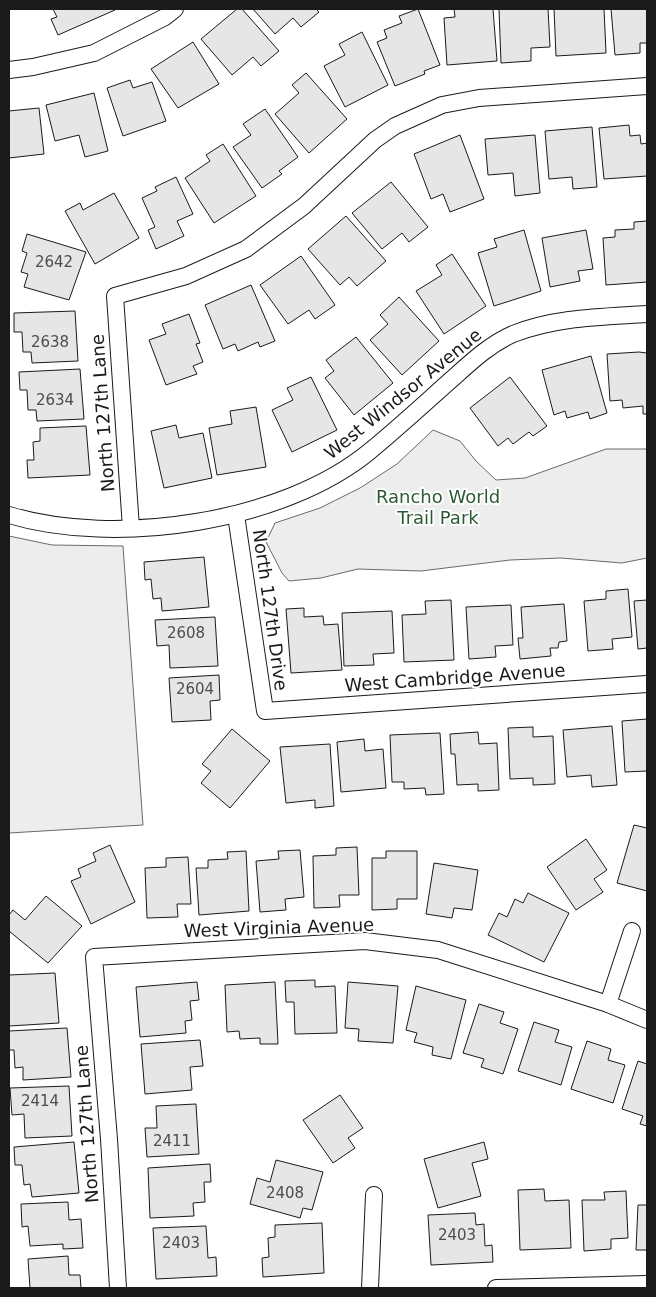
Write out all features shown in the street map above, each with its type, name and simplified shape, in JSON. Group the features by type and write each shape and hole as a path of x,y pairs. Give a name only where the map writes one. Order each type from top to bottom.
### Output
{"street":[{"path":"9,70 33,67 94,53 167,11"},
{"name":"North 127th Lane","path":"130,528 115,296 186,276 246,249 304,206 375,140 395,126 434,109 479,98 647,86"},
{"name":"West Windsor Avenue","path":"9,515 40,524 86,528 130,528 192,524 236,515 326,481 368,452 481,353 512,335 555,321 647,314"},
{"name":"North 127th Drive","path":"236,515 265,711"},
{"name":"West Cambridge Avenue","path":"265,711 647,684"},
{"path":"608,1004 632,931"},
{"name":"West Virginia Avenue","path":"94,957 365,941 438,950 608,1004 647,1020"},
{"name":"North 127th Lane","path":"94,957 109,1139 118,1288"},
{"path":"370,1288 374,1195"},
{"path":"496,1288 647,1284"}],"shaded area":[{"name":"Rancho World Trail Park","path":"433,430 460,441 476,461 496,480 525,478 606,449 647,449 647,558 622,563 561,558 510,560 421,571 358,569 321,578 289,581 282,573 266,542 275,523 320,508 360,488 397,464"},
{"path":"9,536 52,545 123,546 143,825 9,833"}],"building":[{"path":"53,9 115,10 58,35 51,19 57,17"},
{"path":"237,9 242,9 279,51 261,66 253,57 232,75 201,39"},
{"path":"253,9 316,9 319,12 301,27 293,18 275,34"},
{"path":"418,9 440,65 424,71 425,74 395,86 377,42 387,38 384,30 402,23 399,16"},
{"path":"454,9 493,9 497,61 447,65 444,18 455,17"},
{"path":"499,9 548,9 550,47 531,48 531,61 501,63"},
{"path":"554,9 604,9 606,53 556,56"},
{"path":"611,9 647,9 647,43 640,43 640,53 615,55"},
{"path":"362,32 388,85 345,107 324,66 345,55 339,44"},
{"path":"193,42 219,84 178,108 151,69"},
{"path":"306,73 347,119 309,153 275,114 299,93 292,85"},
{"path":"130,80 133,88 152,82 166,121 123,136 107,88"},
{"path":"94,93 108,151 85,157 79,135 55,141 46,105"},
{"path":"39,108 44,154 9,158 9,111"},
{"path":"265,109 298,157 279,171 282,174 262,188 233,147 251,135 243,124"},
{"path":"629,125 630,136 640,135 641,144 647,143 647,176 604,179 599,128"},
{"path":"592,127 597,187 573,189 572,177 549,179 545,131"},
{"path":"460,135 484,199 450,212 443,194 431,199 414,154"},
{"path":"535,135 540,193 515,196 513,173 488,175 485,139"},
{"path":"223,144 256,196 214,223 185,178 210,161 206,155"},
{"path":"176,177 193,214 177,221 184,236 156,249 148,230 155,227 142,198 157,191 155,187"},
{"path":"391,182 428,227 409,242 402,233 382,249 352,213"},
{"path":"114,193 139,238 95,264 65,211 80,203 83,210"},
{"path":"346,216 386,261 357,286 349,277 340,285 308,249"},
{"path":"647,221 647,282 606,285 603,238 615,237 615,230 634,229 634,222"},
{"path":"524,230 541,291 494,306 478,253 497,247 494,239"},
{"path":"586,230 593,269 578,271 580,281 550,287 542,238"},
{"path":"27,234 86,252 69,300 24,287 28,274 21,272 27,253 22,251"},
{"path":"452,254 486,306 444,334 416,291 442,275 436,265"},
{"path":"301,256 335,305 315,319 309,310 288,324 260,285"},
{"path":"251,285 275,341 260,347 258,342 238,351 235,344 223,349 205,305"},
{"path":"399,297 439,341 402,375 370,340 388,324 380,315"},
{"path":"75,311 78,361 32,363 31,352 23,352 22,332 14,332 14,313"},
{"path":"189,314 200,343 196,344 203,362 193,366 197,374 166,385 149,340 166,334 162,324"},
{"path":"356,337 393,383 354,415 325,378 334,371 326,360"},
{"path":"647,353 647,414 643,414 643,406 623,408 622,400 610,401 607,354"},
{"path":"591,356 607,413 590,419 588,412 567,418 565,411 554,415 542,370"},
{"path":"80,369 84,419 37,421 36,410 28,410 27,390 20,390 19,372"},
{"path":"311,377 337,430 292,452 272,410 293,400 287,388"},
{"path":"510,377 547,426 533,436 529,432 513,444 508,438 498,446 470,408"},
{"path":"256,407 266,467 217,475 209,428 232,424 230,411"},
{"path":"176,425 179,438 203,433 212,478 164,488 151,431"},
{"path":"86,426 90,475 28,478 27,460 34,460 33,442 40,441 40,428"},
{"path":"204,557 209,607 162,611 161,598 153,599 151,579 145,580 144,562"},
{"path":"628,589 632,637 612,639 613,649 588,651 584,601 606,599 606,591"},
{"path":"451,600 454,660 404,662 402,615 426,614 425,601"},
{"path":"647,600 647,648 638,649 634,601"},
{"path":"564,604 567,641 559,642 558,648 550,648 551,656 520,659 518,638 523,638 521,607"},
{"path":"511,605 513,645 495,646 496,657 469,659 466,607"},
{"path":"304,608 304,617 323,616 324,625 338,624 342,670 291,673 286,609"},
{"path":"392,611 394,653 373,654 374,665 344,666 342,613"},
{"path":"215,617 218,666 170,668 169,645 157,646 155,620"},
{"path":"219,675 220,700 210,701 211,720 172,722 169,678"},
{"path":"647,719 647,771 625,772 622,721"},
{"path":"612,726 617,785 592,787 591,775 567,777 563,730"},
{"path":"533,727 533,737 553,736 555,784 533,785 533,778 510,779 508,728"},
{"path":"232,729 270,761 230,808 201,783 211,771 202,764"},
{"path":"478,732 479,744 497,743 499,790 478,791 478,784 457,785 455,754 451,754 450,734"},
{"path":"440,733 444,794 426,795 425,788 404,789 404,782 392,782 390,735"},
{"path":"364,739 365,751 383,749 386,788 341,792 337,742"},
{"path":"330,744 334,806 315,808 315,800 286,803 280,747"},
{"path":"634,825 647,828 647,891 617,883"},
{"path":"586,839 607,870 594,879 603,892 576,910 547,867"},
{"path":"110,845 135,902 91,924 71,881 81,877 78,869 96,861 93,853"},
{"path":"357,847 359,895 339,895 340,907 314,908 313,856 336,855 336,848"},
{"path":"300,850 304,897 285,899 286,910 260,912 256,861 279,859 278,851"},
{"path":"246,851 249,911 199,915 196,868 208,868 208,860 228,859 227,852"},
{"path":"386,851 417,851 417,899 397,899 397,909 372,910 372,858 386,858"},
{"path":"188,857 191,904 177,904 178,917 147,918 145,868 166,867 166,858"},
{"path":"434,863 478,870 472,910 454,908 452,918 426,914"},
{"path":"528,893 569,913 544,962 488,935 499,913 507,917 515,899 523,903"},
{"path":"46,896 82,926 48,963 9,931 9,915 13,910 25,920"},
{"path":"55,973 59,1023 9,1026 9,975"},
{"path":"315,980 315,987 335,986 337,1033 295,1034 294,1002 286,1002 285,981"},
{"path":"197,982 199,1000 190,1001 192,1020 185,1021 186,1033 140,1037 136,987"},
{"path":"275,982 278,1044 260,1044 260,1038 240,1039 239,1031 227,1032 225,985"},
{"path":"348,982 398,986 393,1043 358,1041 359,1029 345,1028"},
{"path":"416,986 466,1000 451,1059 432,1055 433,1047 414,1042 417,1033 406,1030"},
{"path":"479,1004 504,1012 500,1023 518,1029 503,1074 481,1067 484,1059 463,1053"},
{"path":"534,1022 559,1030 555,1042 572,1047 561,1085 518,1071"},
{"path":"67,1028 71,1077 23,1080 23,1067 15,1068 14,1050 9,1050 9,1031"},
{"path":"200,1040 203,1066 190,1067 192,1090 145,1094 141,1044"},
{"path":"587,1041 611,1049 608,1060 625,1065 613,1103 571,1089"},
{"path":"638,1061 647,1064 647,1126 640,1124 643,1116 622,1109"},
{"path":"69,1086 72,1136 25,1138 24,1114 12,1115 10,1088"},
{"path":"340,1095 363,1128 348,1138 355,1148 333,1163 303,1120"},
{"path":"196,1104 199,1154 147,1157 145,1128 157,1128 156,1106"},
{"path":"74,1142 79,1193 32,1197 30,1184 24,1185 22,1165 15,1165 14,1147"},
{"path":"484,1142 488,1159 472,1163 481,1196 438,1208 424,1159"},
{"path":"276,1160 323,1172 312,1210 303,1208 300,1218 250,1204 257,1178 270,1182"},
{"path":"210,1164 211,1182 204,1182 205,1202 193,1203 194,1216 150,1218 148,1168"},
{"path":"544,1189 545,1201 569,1200 571,1248 520,1250 518,1190"},
{"path":"626,1191 628,1238 611,1239 611,1249 584,1251 582,1200 605,1200 604,1192"},
{"path":"68,1202 69,1220 81,1219 83,1248 63,1249 63,1244 30,1246 28,1226 22,1227 21,1204"},
{"path":"638,1205 647,1205 647,1250 636,1250"},
{"path":"475,1213 476,1225 484,1224 485,1246 492,1245 493,1262 431,1265 428,1215"},
{"path":"322,1223 324,1273 263,1277 262,1258 269,1257 268,1238 275,1237 275,1225"},
{"path":"206,1226 208,1258 216,1257 217,1276 156,1279 153,1228"},
{"path":"68,1256 69,1275 80,1275 81,1288 30,1288 28,1259"}]}
